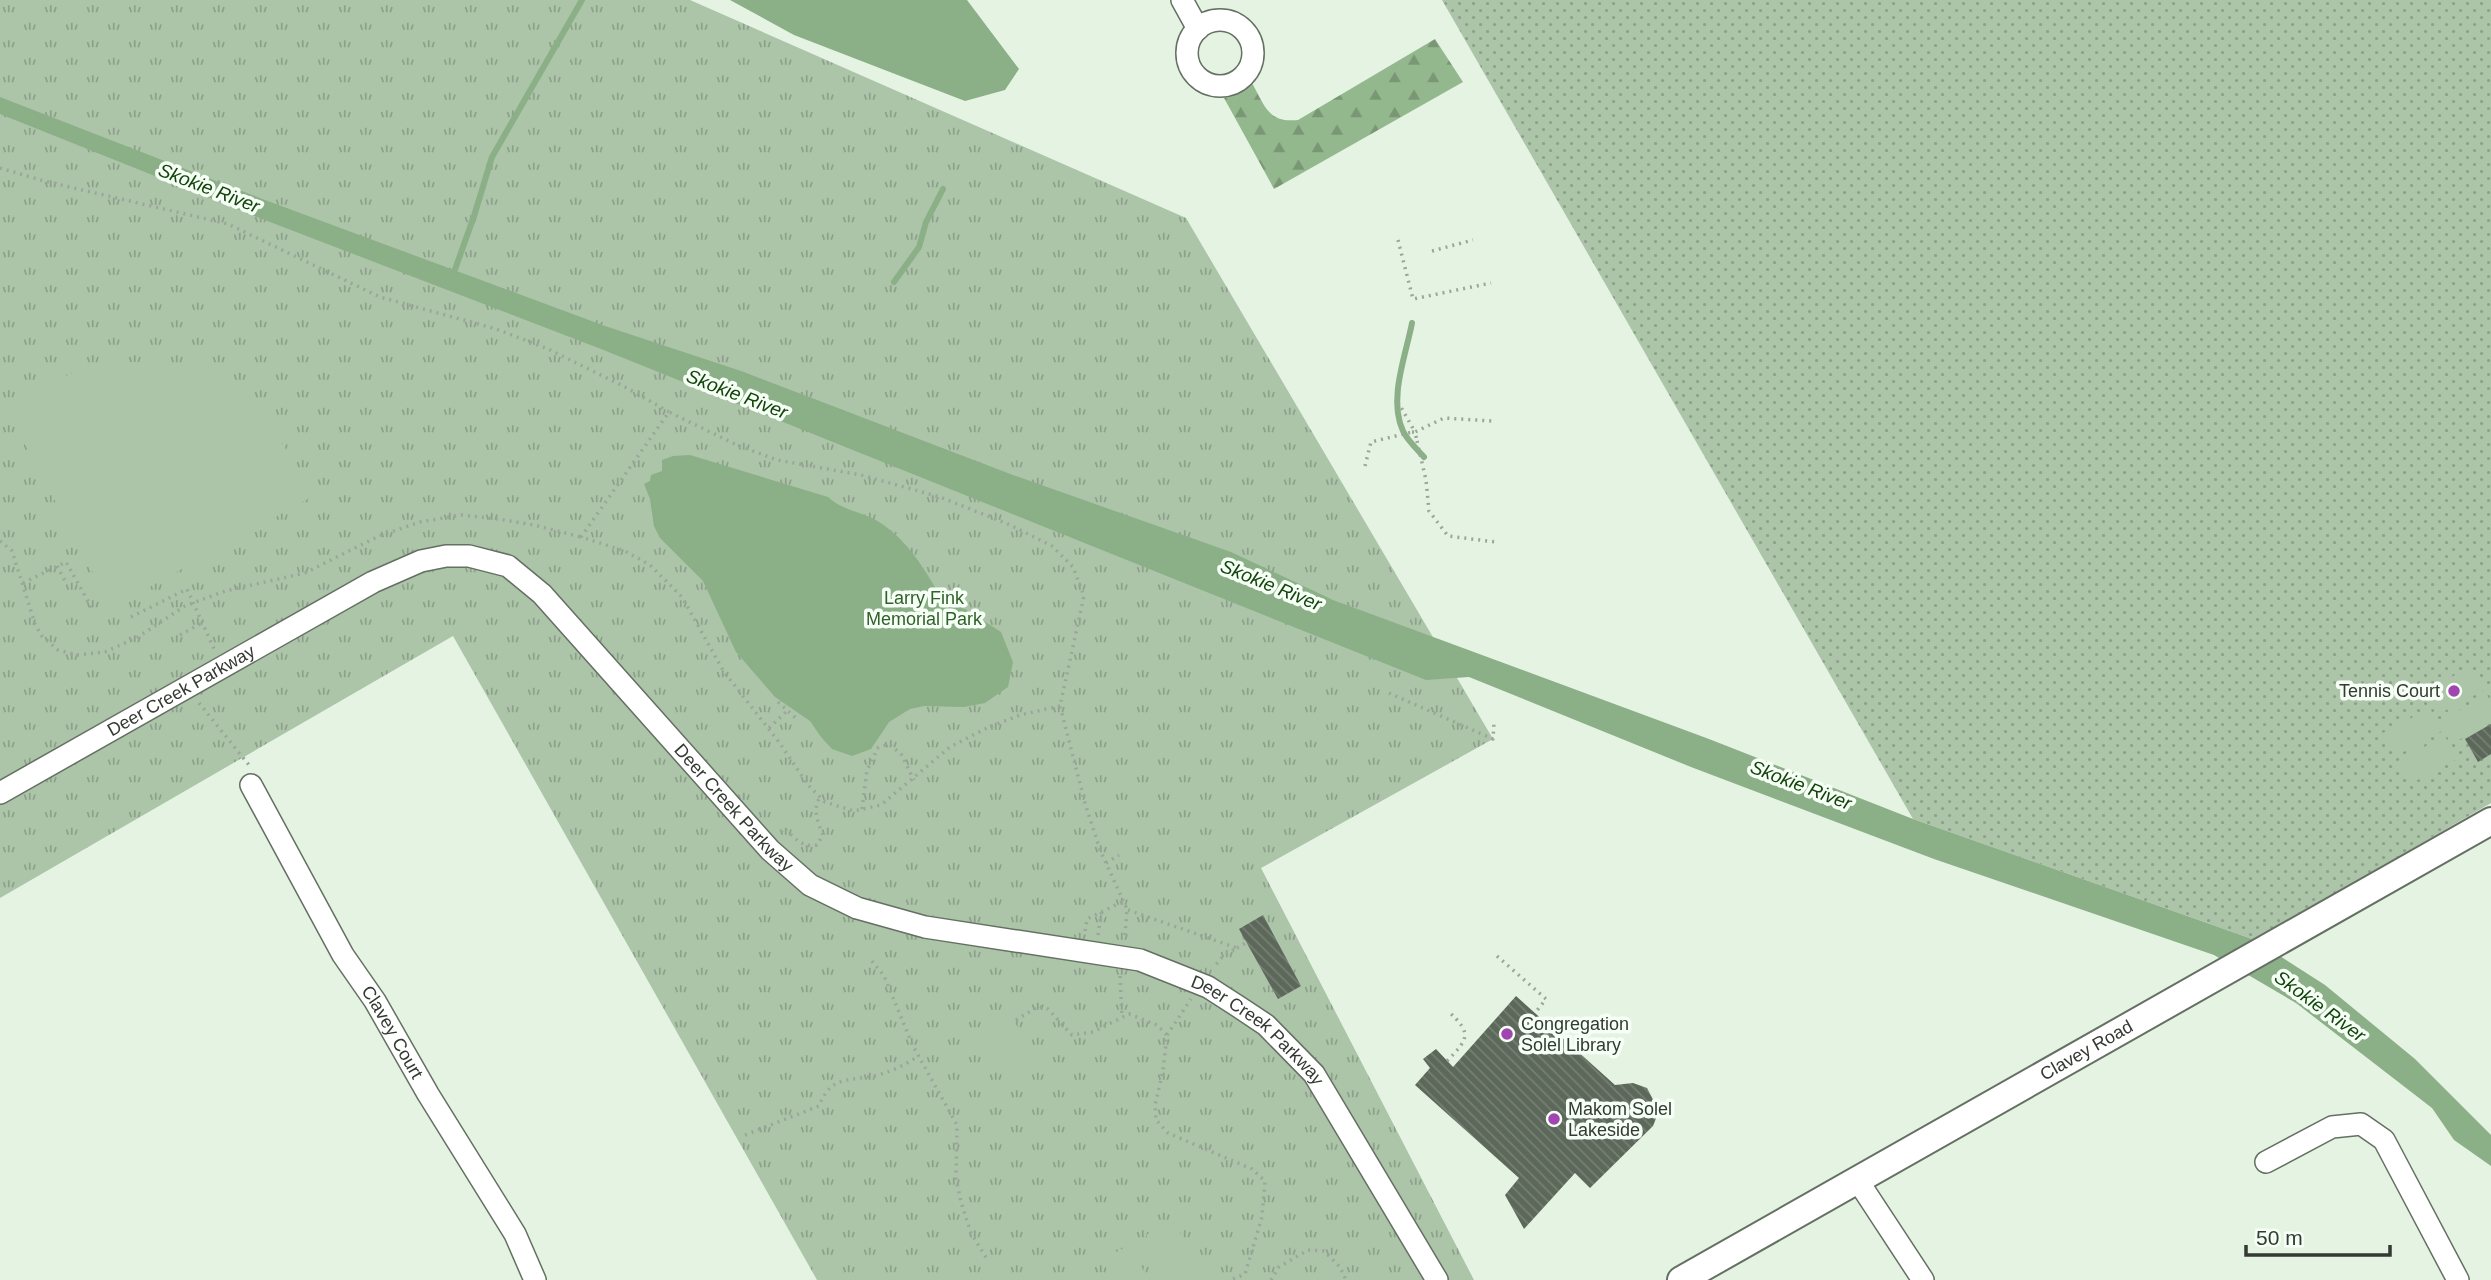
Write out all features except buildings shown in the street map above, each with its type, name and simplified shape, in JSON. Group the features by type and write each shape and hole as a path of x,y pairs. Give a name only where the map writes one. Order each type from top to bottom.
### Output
{"main road":[{"name":"Clavey Road","path":"1681,1280 2491,821"}],"street":[{"path":"1182,0 1198,29"},
{"name":"Deer Creek Parkway","path":"0,793 373,582 421,561 446,556 469,556 508,566 542,594 766,845 810,884 857,908 925,928 1140,961 1208,987 1266,1025 1314,1074 1437,1280"},
{"name":"Clavey Court","path":"253,778 343,955 375,1001 428,1094 515,1234 535,1280"},
{"path":"2266,1162 2332,1127 2361,1124 2384,1140 2458,1280"},
{"path":"1858,1181 1923,1280"}],"path":[{"path":"0,168 44,181 228,224 380,298 496,329 548,349 737,445 777,460 861,475 940,497 1008,524 1052,546 1073,567 1084,596 1060,706 1085,803 1106,863 1127,909 1120,987 1122,1017"},
{"path":"1398,240 1413,299 1491,284"},
{"path":"1432,251 1473,240"},
{"path":"1398,402 1415,432 1429,511 1448,536 1496,542"},
{"path":"581,537 669,412"},
{"path":"1365,466 1371,442 1415,432 1444,418 1492,421"},
{"path":"0,541 12,551 41,636 58,650 76,655 105,652 138,637 193,603 225,592 305,573 379,537 420,522 461,515 534,525 581,537 634,555 650,565 682,597 724,672 769,728 808,785 825,802 854,811 881,805 950,747 987,728 1020,715 1060,706"},
{"path":"23,583 66,562 93,610"},
{"path":"57,566 65,581"},
{"path":"131,617 187,589 217,656 219,664 216,671"},
{"path":"180,635 202,624"},
{"path":"190,686 197,700 253,778"},
{"path":"1389,692 1493,738 1494,723"},
{"path":"778,702 797,719"},
{"path":"769,728 788,710"},
{"path":"862,809 867,769 878,748 889,744 901,754 914,780"},
{"path":"766,845 784,828 800,843 808,847 817,845 823,835 816,812 820,797"},
{"path":"1106,863 1119,855"},
{"path":"1088,953 1087,919 1102,909 1124,901"},
{"path":"1088,953 1102,909"},
{"path":"1237,948 1247,943"},
{"path":"1497,956 1546,999 1535,1013"},
{"path":"872,961 884,976 919,1056 957,1125 957,1178 961,1202 971,1233 987,1259"},
{"path":"1016,1020 1039,1006 1048,1009 1072,1035 1093,1032 1129,1014 1157,1025 1167,1035 1163,1071 1155,1105 1156,1120 1168,1133 1252,1169 1265,1181 1262,1217 1245,1274 1233,1280"},
{"path":"1447,1061 1466,1037 1463,1025 1448,1011"},
{"path":"745,1135 819,1106 824,1093 838,1080 877,1075 900,1068 919,1056"},
{"path":"1271,1280 1279,1267 1308,1250 1324,1251 1340,1267 1346,1280"}],"green space":[{"name":"Larry Fink Memorial Park","path":"0,0 690,0 1186,218 1493,739 1261,868 1474,1280 817,1280 453,636 0,898"},
{"path":"1442,0 2491,0 2491,803 2255,940 1913,819"},
{"path":"1435,39 1463,82 1274,189 1224,98 1239,93 1252,83 1264,106 1274,116 1298,120"},
{"path":"134,362 196,367 242,398 282,443 315,495 112,608 3,403 86,367"},
{"name":"Tennis Court","path":"2471,666 2484,690 2437,715 2425,692"},
{"name":"Tennis Court","path":"2487,695 2491,703 2491,723 2453,743 2441,720"},
{"name":"Tennis Court","path":"2430,708 2442,731 2396,756 2383,733"},
{"name":"Tennis Court","path":"2445,736 2457,759 2410,784 2398,761"},
{"path":"1013,1019 1039,1064 1009,1082 982,1036"},
{"path":"1173,1220 1207,1279 1171,1280 1146,1235"},
{"path":"1129,1245 1149,1280 1113,1280 1102,1260"}],"water":[{"path":"730,0 967,0 1019,69 1005,90 965,101 794,35"},
{"name":"Skokie River","path":"0,97 265,200 605,326 741,371 1013,475 1231,552 1333,600 1709,739 1913,819 2255,940 2325,985 2415,1059 2491,1135 2491,1166 2454,1140 2432,1108 2296,1003 2214,955 1934,859 1691,767 1469,677 1426,680 601,349 257,217 0,114"},
{"path":"690,455 828,497 884,526 896,535 914,556 945,604 965,609 1001,632 1013,662 1008,687 985,703 964,707 924,706 910,709 889,722 871,749 852,756 832,749 810,721 775,697 736,652 703,581 660,538 654,526 650,499 644,484 650,481 651,475 662,471 662,460"}],"waterway":[{"path":"453,275 492,157 582,0"},
{"path":"894,282 919,247 926,222 943,189"},
{"path":"1412,323 1397,405 1403,431 1424,457"}],"place":[{"name":"Tennis Court","path":"2454,691"},
{"name":"Congregation Solel Library","path":"1507,1034"},
{"name":"Makom Solel Lakeside","path":"1554,1119"}]}
